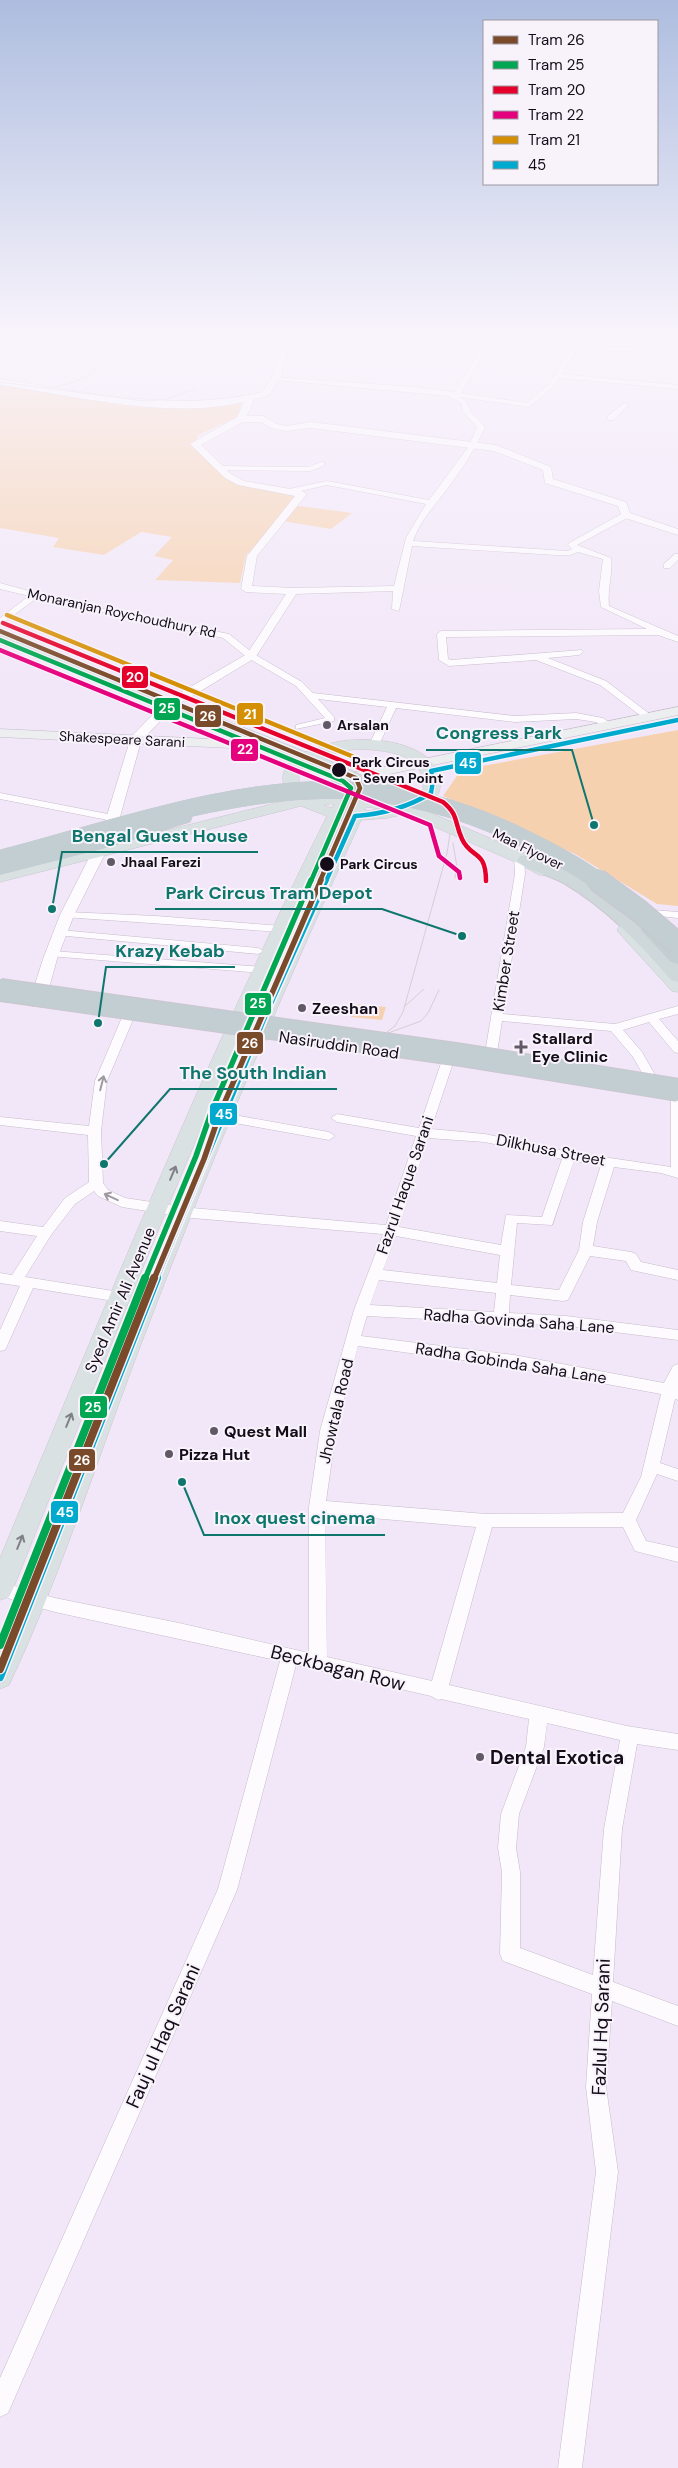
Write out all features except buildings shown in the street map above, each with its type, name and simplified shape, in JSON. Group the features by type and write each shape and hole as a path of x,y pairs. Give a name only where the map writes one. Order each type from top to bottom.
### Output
{"highway":[{"name":"Maa Flyover","path":"352,778 419,801 538,852 573,870 610,894 645,924 678,958"},
{"path":"0,860 153,819 252,797 327,790 396,795 444,805 511,833 573,863 620,893 678,944"},
{"path":"0,869 76,850 183,818"},
{"name":"Maa Flyover","path":"523,858 546,866 609,906 641,934 678,976"},
{"path":"0,990 454,1054 673,1091"}],"main road":[{"path":"0,636 279,748 285,754 304,759 352,778 364,787 354,800"},
{"path":"427,767 608,725 678,711"},
{"path":"0,877 300,798 352,778 427,767 678,720"},
{"name":"Shakespeare Sarani","path":"0,733 279,748"},
{"path":"374,745 410,754 427,767 433,782 419,801 384,814 355,816 336,813 300,798 291,783 291,774 304,759 336,746 374,745"},
{"path":"0,860 183,818 300,798 419,801 523,858 580,893 619,922 678,987"},
{"name":"Syed Amir Ali Avenue","path":"0,1587 120,1297 234,1031 336,813 354,800"},
{"name":"Syed Amir Ali Avenue","path":"0,1677 33,1599 183,1211 246,1066 301,932 355,816 354,800"},
{"name":"Maa Flyover","path":"419,801 580,863 654,913 678,933"},
{"name":"Nasiruddin Road","path":"0,999 129,1015 673,1091"},
{"path":"221,1063 246,1066"}],"street":[{"path":"205,453 228,476 241,483 302,494 252,556 246,589 293,591 398,588"},
{"path":"396,610 398,588 403,563 411,543 410,538 431,503 446,486 468,453"},
{"path":"509,453 548,469 548,481 622,504 626,515"},
{"path":"220,468 310,470 321,464"},
{"path":"292,491 327,483 431,503"},
{"path":"678,532 626,515 572,544 576,549 606,558 608,565 603,591 605,608 678,639"},
{"path":"411,543 556,553 570,553 576,549"},
{"path":"667,566 678,556"},
{"name":"Monaranjan Roychoudhury Rd","path":"0,586 226,636 251,656 299,684 313,696 319,707 331,719 299,727"},
{"path":"108,835 135,740 170,704 251,656 293,591"},
{"path":"0,622 36,595"},
{"path":"580,652 449,663 444,660 441,634 659,632"},
{"path":"538,657 603,683 648,717"},
{"path":"313,696 515,719 548,716 599,718 608,725"},
{"path":"374,745 394,705"},
{"path":"0,796 113,818"},
{"path":"37,1004 60,933 99,852"},
{"name":"Kimber Street","path":"489,1065 523,858"},
{"path":"654,913 678,915"},
{"path":"68,915 156,919 281,929"},
{"path":"60,933 258,951"},
{"path":"53,954 263,970"},
{"path":"498,1017 616,1028 678,1010"},
{"path":"129,1015 101,1081 95,1131 96,1184 103,1193 122,1202 158,1207"},
{"path":"651,1017 678,1049"},
{"path":"616,1028 638,1055 673,1091 678,1174"},
{"name":"Fazrul Haque Sarani","path":"361,1310 391,1230 448,1060"},
{"path":"223,1117 330,1136"},
{"path":"336,1118 423,1133"},
{"path":"0,1121 95,1131"},
{"name":"Dilkhusa Street","path":"423,1133 485,1138 570,1156 662,1169 678,1174"},
{"path":"502,1318 506,1251 511,1218 547,1222 570,1156"},
{"path":"374,1274 563,1296 586,1250 590,1222 609,1162"},
{"path":"0,1346 23,1281 46,1232 70,1202 96,1184"},
{"name":"Syed Amir Ali Avenue","path":"158,1207 183,1211"},
{"path":"183,1211 391,1230 506,1251"},
{"path":"0,1226 46,1232"},
{"path":"586,1250 630,1257 636,1266 678,1275"},
{"path":"0,1278 120,1297"},
{"name":"Radha Govinda Saha Lane","path":"361,1310 566,1320 678,1335"},
{"name":"Jhowtala Road","path":"318,1663 317,1507 328,1431 361,1310"},
{"name":"Radha Gobinda Saha Lane","path":"352,1340 514,1361 673,1392"},
{"path":"628,1520 649,1477 678,1370"},
{"path":"652,1466 678,1475"},
{"path":"317,1507 486,1521 628,1520"},
{"path":"628,1520 641,1546 678,1555"},
{"path":"438,1692 486,1521"},
{"name":"Beckbagan Row","path":"0,1587 33,1599 290,1655 438,1692 539,1712 630,1734 678,1742"},
{"name":"Fauj ul Haq Sarani","path":"0,2405 227,1890 290,1655"},
{"path":"539,1712 535,1747 510,1814 507,1848 511,1872 510,1954 678,2016"},
{"name":"Fazlul Hq Sarani","path":"570,2468 607,2172 596,2087 613,1829 630,1734"}],"shaded area":[{"path":"0,453 205,453 230,477 242,483 300,495 291,505 352,513 331,529 283,521 246,555 240,583 155,580 173,560 154,556 172,537 141,532 104,555 53,547 59,538 0,528"},
{"path":"678,730 678,906 657,904 575,854 443,796 461,770"},
{"path":"354,1004 386,1007 382,1020 351,1017"}],"tram line":[{"name":"21","path":"7,615 354,757"},
{"name":"20","path":"3,623 443,802 454,811 462,841 483,860 486,867 486,881"},
{"name":"26","path":"0,631 347,773 356,778 360,788 220,1113 204,1159 140,1312 0,1669"},
{"path":"0,634 351,779 356,788 258,1012"},
{"name":"25","path":"0,640 343,781 351,788 212,1110 196,1156 132,1309 0,1645"},
{"name":"22","path":"0,650 430,825 439,856 459,872 460,878"},
{"path":"351,804 370,794 398,793"},
{"path":"405,1007 447,853 450,834"},
{"path":"453,843 457,867 455,878"},
{"path":"405,1007 424,989"},
{"path":"258,1012 259,1022 271,1035 354,1044 347,1047 364,1043 361,1048 380,1036 421,1021 428,1013 439,990"},
{"path":"387,1032 395,1026 405,1007"},
{"path":"0,1649 8,1630 15,1594 32,1567 134,1311 198,1158 214,1113 258,1012"},
{"path":"246,1051 265,1040 279,1038"}],"transit line":[{"name":"45","path":"0,1677 184,1209 267,1011 355,816 394,810 422,799 431,793 433,781 431,771 678,720"}],"place":[{"name":"Arsalan","path":"327,725"},
{"name":"Park Circus - Seven Point","path":"339,770"},
{"name":"Congress Park","path":"594,825"},
{"name":"Jhaal Farezi","path":"111,862"},
{"name":"Park Circus","path":"327,864"},
{"name":"Bengal Guest House","path":"52,909"},
{"name":"Park Circus Tram Depot","path":"462,936"},
{"name":"Zeeshan","path":"302,1008"},
{"name":"Krazy Kebab","path":"98,1023"},
{"name":"Stallard Eye Clinic","path":"521,1047"},
{"name":"The South Indian","path":"104,1164"},
{"name":"Quest Mall","path":"214,1431"},
{"name":"Pizza Hut","path":"169,1454"},
{"name":"Inox quest cinema","path":"182,1482"},
{"name":"Dental Exotica","path":"480,1757"}]}
